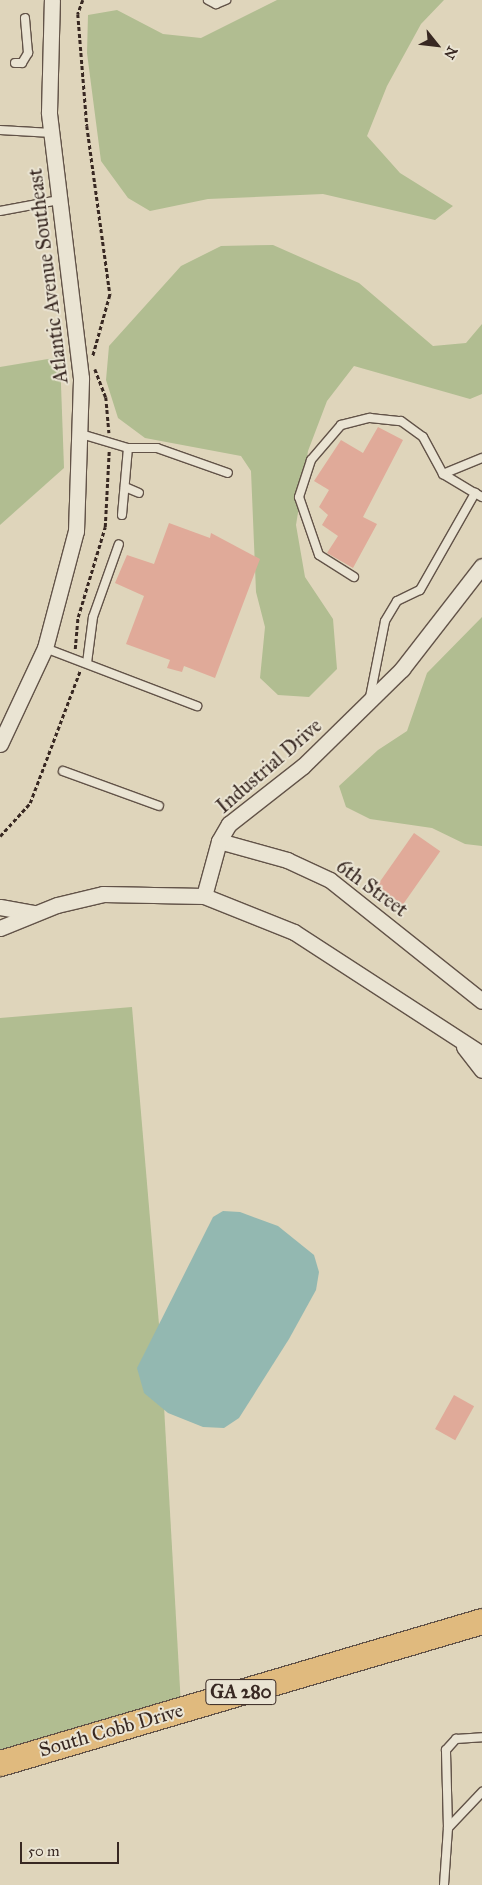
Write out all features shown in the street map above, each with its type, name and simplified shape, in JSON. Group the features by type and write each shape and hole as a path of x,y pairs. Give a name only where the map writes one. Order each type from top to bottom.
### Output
{"main road":[{"name":"South Cobb Drive","path":"0,1763 482,1621"}],"street":[{"name":"Atlantic Avenue Southeast","path":"0,744 45,648 76,531 81,434 77,326 59,200 52,133 52,0"},
{"name":"Industrial Drive","path":"204,896 219,841 242,810 303,766 370,701 422,647 482,566"},
{"name":"6th Street","path":"219,841 287,860 330,880 482,1001"},
{"path":"0,928 34,913 82,898 123,892 204,896 294,932 482,1054"},
{"path":"0,907 34,913"},
{"path":"455,1036 482,1070"}],"lane":[{"path":"208,0 216,4 226,0"},
{"path":"15,63 22,63 28,53 25,18"},
{"path":"0,130 52,133"},
{"path":"0,211 59,200"},
{"path":"354,577 319,555 299,497 311,460 341,425 370,418 401,421 423,437 443,474 478,495 420,590 397,601 384,621 370,701"},
{"path":"81,434 128,448 157,448 228,473"},
{"path":"122,515 128,448"},
{"path":"443,474 482,458"},
{"path":"126,486 139,493"},
{"path":"87,663 92,617 119,544"},
{"path":"45,648 197,706"},
{"path":"63,771 159,806"},
{"path":"444,1885 448,1828 446,1750 456,1740 482,1737"},
{"path":"448,1828 482,1792"}],"green space":[{"path":"277,0 444,0 421,24 387,86 367,136 400,173 453,206 435,220 323,194 208,199 150,211 128,198 101,161 87,53 88,15 117,10 163,34 201,38"},
{"path":"273,245 359,283 433,346 466,343 482,324 482,394 470,399 354,366 327,401 308,451 296,525 305,577 333,619 337,669 309,697 278,695 260,678 265,627 256,592 251,471 241,456 145,438 118,418 106,380 109,346 181,266 221,246"},
{"path":"60,357 64,468 0,525 0,367"},
{"path":"482,617 482,846 465,844 432,828 370,819 346,807 339,786 378,750 407,731 427,673"},
{"path":"132,1007 160,1336 181,1706 0,1763 0,1018"}],"water":[{"path":"223,1211 240,1212 278,1226 314,1255 319,1272 316,1290 289,1339 239,1418 224,1428 203,1427 168,1413 144,1393 137,1368 213,1217"}],"building":[{"path":"378,427 403,440 363,517 377,524 353,568 327,553 338,536 322,525 328,515 319,507 329,490 314,481 341,440 363,453"},
{"path":"169,523 210,538 211,533 260,559 215,678 184,666 182,672 167,668 170,660 126,644 144,596 115,583 127,555 154,564"},
{"path":"414,833 440,851 403,905 377,886"},
{"path":"454,1395 474,1406 455,1440 435,1429"}]}
